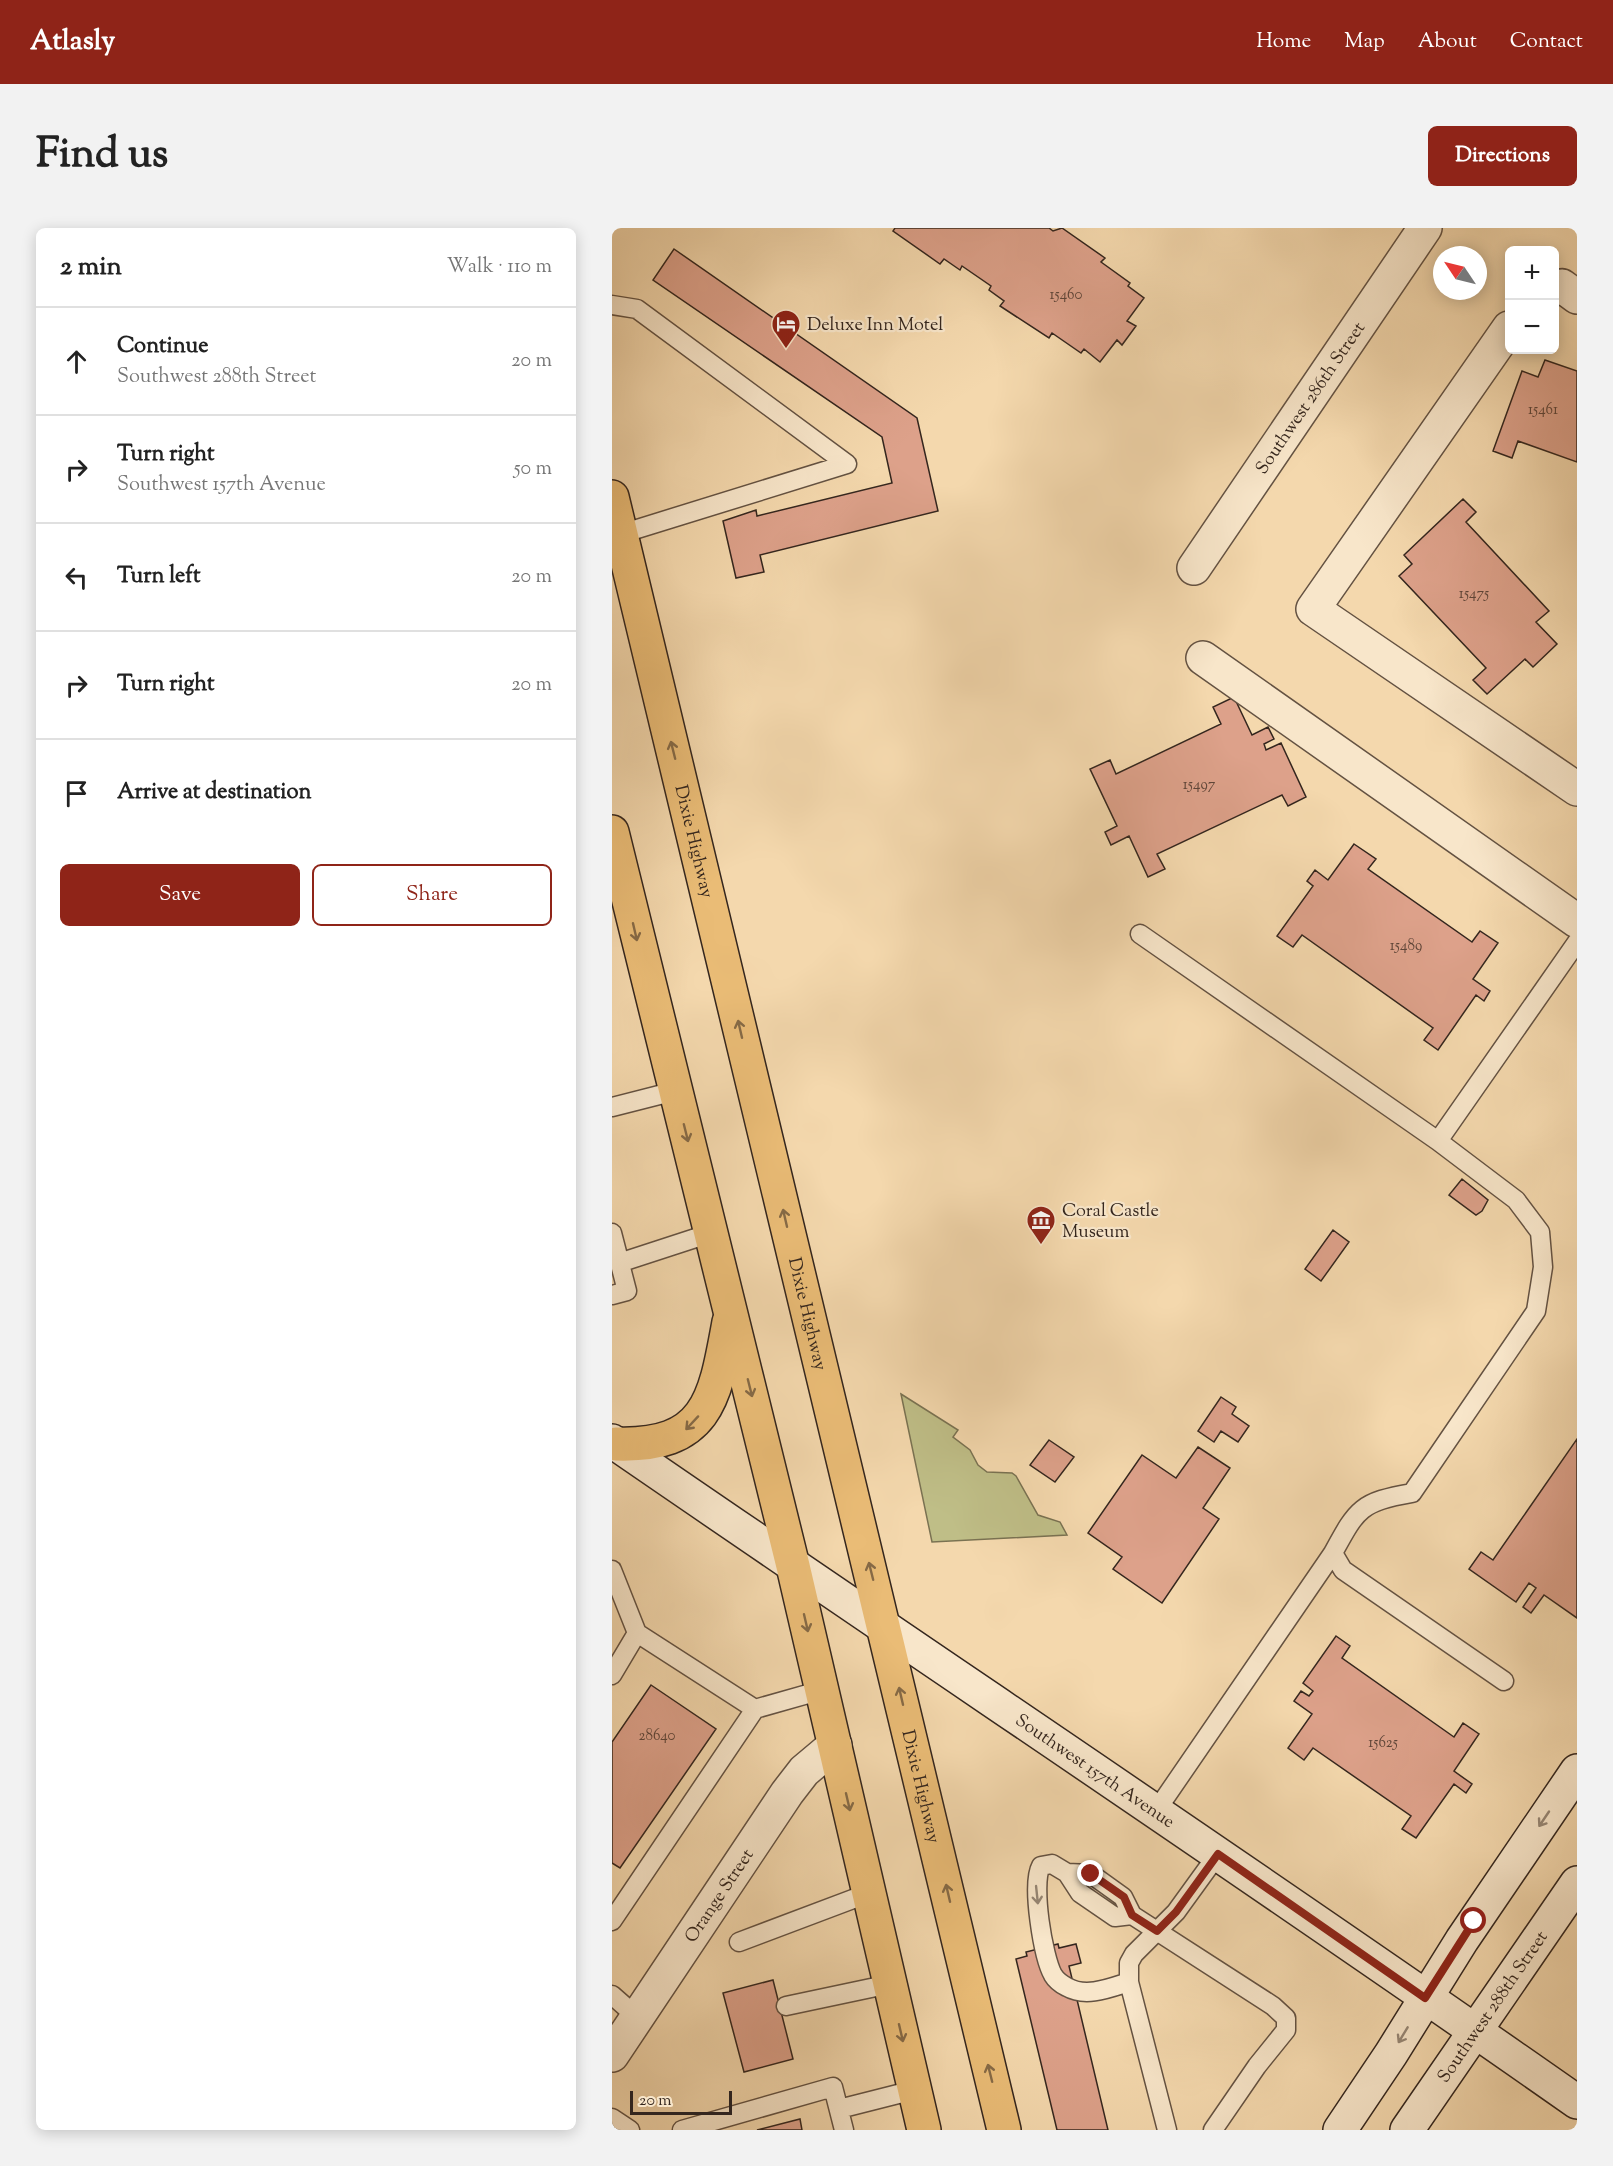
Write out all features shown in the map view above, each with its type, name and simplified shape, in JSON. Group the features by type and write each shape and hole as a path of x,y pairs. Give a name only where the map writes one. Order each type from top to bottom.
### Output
{"highway":[{"name":"Dixie Highway","path":"612,497 1004,2130"},
{"path":"612,832 793,1566 924,2130"},
{"path":"615,1448 663,1440 686,1431 705,1410 718,1383 731,1311"}],"street":[{"name":"Southwest 286th Street","path":"1194,568 1425,228"},
{"path":"1559,288 1562,286 1577,297"},
{"path":"1505,334 1312,609 1577,789"},
{"path":"1203,658 1577,921"},
{"name":"Southwest 157th Avenue","path":"615,1448 1156,1811 1577,2102"},
{"name":"Orange Street","path":"612,2055 787,1793 804,1771 835,1745"},
{"path":"1340,2130 1577,1771"},
{"name":"Southwest 288th Street","path":"1407,2130 1577,1882"}],"lane":[{"path":"612,305 637,309 847,464 621,534"},
{"path":"1140,934 1438,1142 1516,1200 1540,1232 1543,1267 1536,1311 1412,1493 1392,1496 1362,1507 1156,1811"},
{"path":"1438,1142 1577,942"},
{"path":"612,1107 675,1090"},
{"path":"612,1233 627,1292 612,1295"},
{"path":"619,1263 711,1233"},
{"path":"1333,1553 1343,1570 1504,1681"},
{"path":"612,1570 637,1633 755,1709"},
{"path":"612,1675 637,1633"},
{"path":"612,1921 755,1709 822,1690"},
{"path":"1167,2130 1130,1982 1129,1964 1134,1954 1176,1912 1218,1854"},
{"path":"1130,1982 1082,1993 1068,1988 1054,1976 1036,1896 1035,1882 1041,1866 1047,1864 1067,1873 1080,1893 1115,1917 1132,1915 1273,2006 1286,2018 1286,2030 1257,2066 1212,2130"},
{"path":"740,1942 869,1893"},
{"path":"786,2006 890,1984"},
{"path":"612,1995 637,2017"},
{"path":"682,2130 833,2087 844,2130"},
{"path":"839,2109 915,2090"},
{"path":"612,2118 630,2130"}],"shaded area":[{"path":"901,1394 958,1430 953,1437 970,1450 978,1465 987,1472 1012,1473 1016,1476 1038,1515 1060,1522 1067,1535 932,1542"}],"building":[{"path":"895,228 1049,228 1053,231 1062,228 1105,258 1101,262 1130,283 1128,286 1144,298 1127,321 1136,326 1122,345 1117,340 1100,362 1084,349 1081,353 1052,333 1049,338 1000,306 1004,301 989,290 991,286 962,266 960,270 944,259 940,264 893,231"},
{"name":"Deluxe Inn Motel","path":"674,249 917,418 938,511 760,555 764,572 736,578 723,521 756,510 757,516 892,483 882,437 653,280"},
{"path":"1545,360 1577,371 1577,462 1518,441 1512,458 1493,451 1522,371 1538,377"},
{"path":"1463,499 1476,512 1466,522 1549,611 1536,622 1557,644 1533,667 1525,659 1487,694 1473,680 1486,668 1399,576 1412,564 1404,555"},
{"path":"1234,697 1252,735 1268,727 1274,739 1264,744 1266,750 1281,743 1306,797 1288,806 1282,795 1157,854 1165,869 1148,877 1129,836 1111,845 1105,832 1117,826 1090,769 1110,760 1116,774 1221,724 1213,707"},
{"path":"1354,844 1376,859 1368,869 1472,942 1480,931 1498,943 1473,979 1490,991 1484,1001 1476,995 1438,1050 1424,1040 1433,1028 1302,935 1293,947 1277,936 1313,886 1307,881 1315,870 1328,880"},
{"path":"1462,1179 1488,1200 1482,1211 1476,1215 1449,1195"},
{"path":"1333,1230 1349,1242 1321,1281 1305,1269"},
{"path":"1221,1397 1236,1407 1232,1414 1249,1426 1238,1442 1221,1431 1214,1442 1198,1431"},
{"path":"1577,1439 1577,1618 1544,1595 1531,1613 1523,1607 1536,1588 1529,1583 1516,1602 1469,1569 1481,1552 1493,1560"},
{"path":"1049,1440 1074,1457 1055,1482 1030,1465"},
{"path":"1198,1447 1230,1468 1203,1508 1219,1519 1162,1603 1113,1569 1122,1557 1088,1533 1142,1455 1176,1478"},
{"path":"1336,1636 1350,1646 1342,1658 1454,1737 1463,1723 1479,1734 1454,1771 1472,1784 1466,1793 1454,1784 1416,1838 1402,1829 1411,1816 1313,1748 1304,1760 1288,1748 1312,1714 1294,1701 1301,1691 1309,1696 1313,1691 1303,1683"},
{"path":"651,1685 716,1729 620,1868 612,1863 612,1742"},
{"path":"1058,1944 1059,1948 1076,1944 1081,1963 1069,1966 1108,2130 1057,2130 1016,1959 1027,1956 1026,1952"},
{"path":"773,1980 793,2059 744,2072 723,1993"},
{"path":"800,2119 802,2130 757,2130"}],"place":[{"name":"Deluxe Inn Motel","path":"786,350"},
{"name":"Coral Castle Museum","path":"1041,1246"}],"route":[{"path":"1091,1874 1124,1897 1132,1915 1157,1931 1176,1912 1218,1854 1425,1998 1474,1921"}]}
